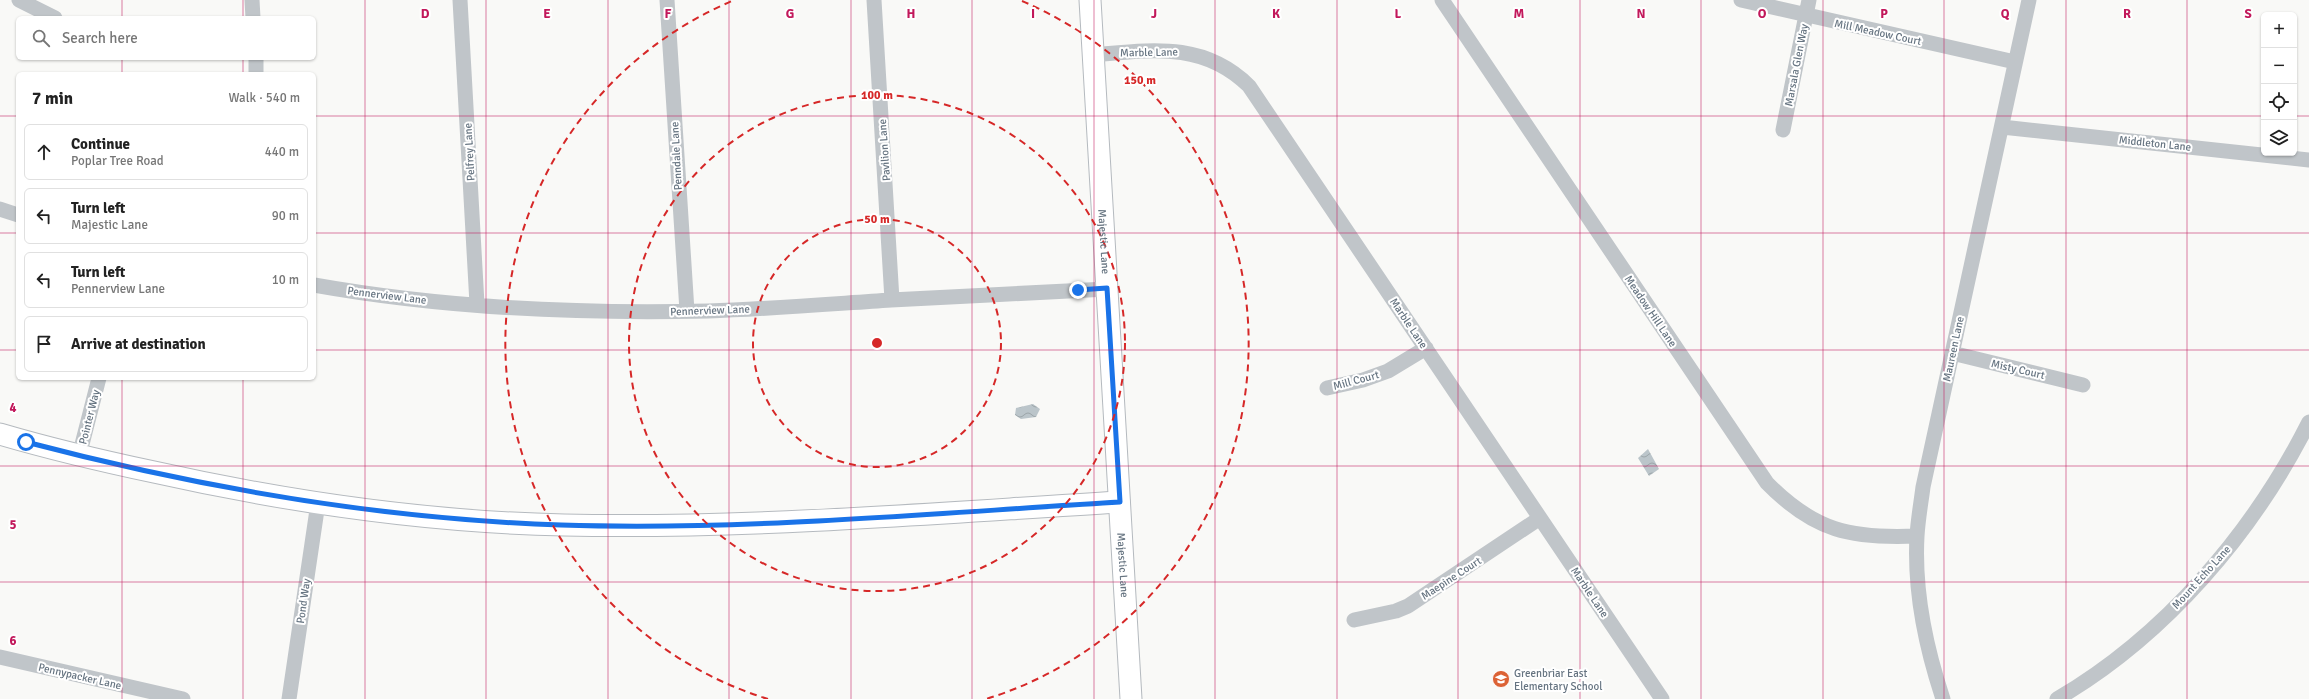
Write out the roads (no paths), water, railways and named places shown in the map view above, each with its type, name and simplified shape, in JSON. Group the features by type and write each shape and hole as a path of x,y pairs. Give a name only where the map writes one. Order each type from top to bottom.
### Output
{"street":[{"path":"19,0 51,16"},
{"path":"252,0 253,16"},
{"name":"Pelfrey Lane","path":"460,0 477,304"},
{"name":"Penndale Lane","path":"667,0 687,311"},
{"name":"Pavilion Lane","path":"874,0 892,300"},
{"name":"Majestic Lane","path":"1090,0 1131,699"},
{"name":"Meadow Hill Lane","path":"1442,0 1767,483 1799,513 1842,532 1883,538 1917,536"},
{"name":"Mill Meadow Court","path":"1741,0 1805,16 2016,62"},
{"name":"Marsala Glen Way","path":"1783,130 1809,0"},
{"name":"Maureen Lane","path":"1943,699 1928,650 1920,594 1917,536 1923,487 2029,0"},
{"name":"Marble Lane","path":"1092,54 1176,50 1210,60 1240,78 1253,93 1662,699"},
{"path":"256,60 256,72"},
{"name":"Middleton Lane","path":"2002,127 2309,160"},
{"path":"0,209 16,214"},
{"name":"Pennerview Lane","path":"316,285 407,298 477,304 567,310 687,311 1107,288"},
{"name":"Mill Court","path":"1327,388 1362,380 1388,371 1426,348"},
{"name":"Misty Court","path":"1952,353 2083,385"},
{"name":"Pointer Way","path":"79,456 98,380"},
{"name":"Mount Echo Lane","path":"2057,699 2122,653 2154,626 2216,563 2269,492 2309,422"},
{"path":"0,434 79,456 218,486 318,503 486,521 641,526 787,522 1120,502"},
{"name":"Pond Way","path":"289,699 318,503"},
{"name":"Maepine Court","path":"1354,620 1396,611 1408,606 1540,518"},
{"name":"Pennypacker Lane","path":"0,656 166,697 183,699"}],"water":[{"path":"1033,404 1040,409 1036,417 1021,419 1015,415 1016,408"},
{"path":"1648,449 1659,469 1649,476 1638,458"}],"place":[{"name":"Greenbriar East Elementary School","path":"1501,679"}]}
